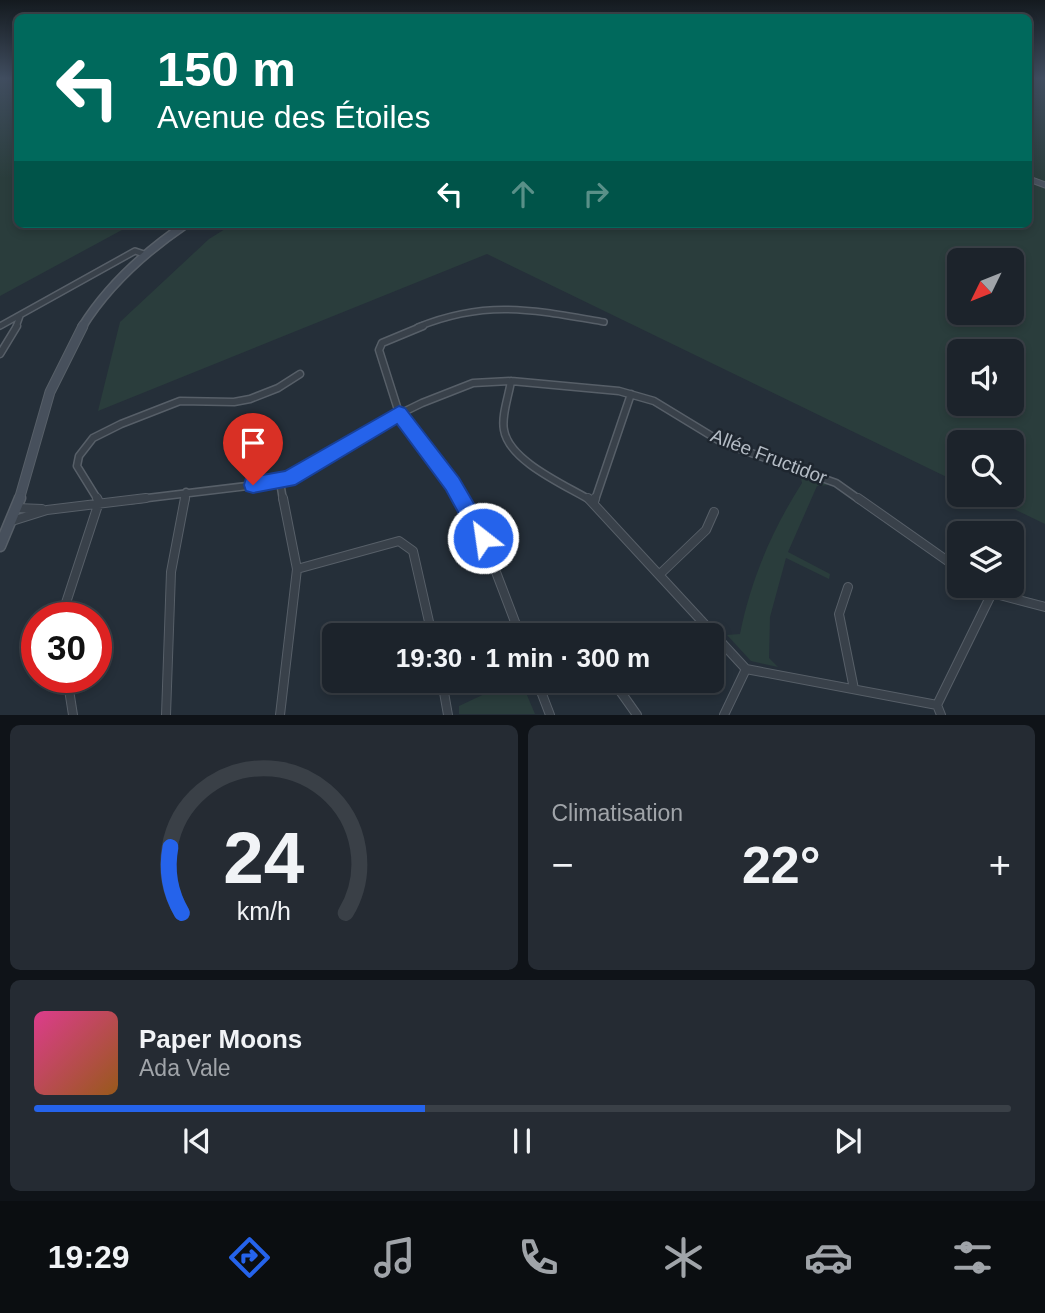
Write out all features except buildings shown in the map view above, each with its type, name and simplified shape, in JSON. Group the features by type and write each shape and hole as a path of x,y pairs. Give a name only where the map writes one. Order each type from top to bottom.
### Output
{"main road":[{"path":"0,546 17,508 49,394 65,356 94,306 144,254 180,228"}],"street":[{"path":"0,326 135,251 144,254"},
{"path":"515,623 483,538 453,484 399,413 379,350 382,343 447,317 477,309 502,309 604,322"},
{"path":"0,354 20,316"},
{"path":"66,602 99,502 77,466 79,456 93,438 180,401 242,401 278,388 300,374"},
{"path":"511,381 503,428 510,447 529,463 594,502 746,669 937,705"},
{"name":"Allée Fructidor","path":"280,482 399,413 473,383 511,381 631,394 654,401 723,443 836,483 947,561"},
{"path":"594,502 631,394"},
{"path":"12,521 47,510 99,502 280,482 297,569 280,715"},
{"path":"166,715 171,572 186,492"},
{"path":"17,508 47,510"},
{"path":"660,575 706,530 714,512"},
{"path":"297,569 399,541 413,551 429,623"},
{"path":"848,587 839,614 854,689"},
{"path":"941,715 937,705 990,598"},
{"path":"1011,598 1045,607"},
{"path":"724,715 746,669"},
{"path":"70,693 73,715"},
{"path":"444,693 448,715"},
{"path":"542,693 550,715"},
{"path":"621,693 637,715"}],"green space":[{"path":"0,111 14,111 14,228 126,228 0,296"},
{"path":"1032,111 1045,111 1045,524 1010,507 1024,507 1024,430 947,430 947,477 487,254 98,411 120,322 209,239 227,228 1032,228"},
{"path":"800,474 829,485 817,486 788,552 830,574 829,579 786,558 770,617 769,658 778,667 751,661 727,635 740,634 757,574 772,537 802,483"},
{"path":"487,693 526,693 535,714 459,714 459,706"}],"route":[{"path":"253,485 288,479 399,413 453,484 483,538"}]}
